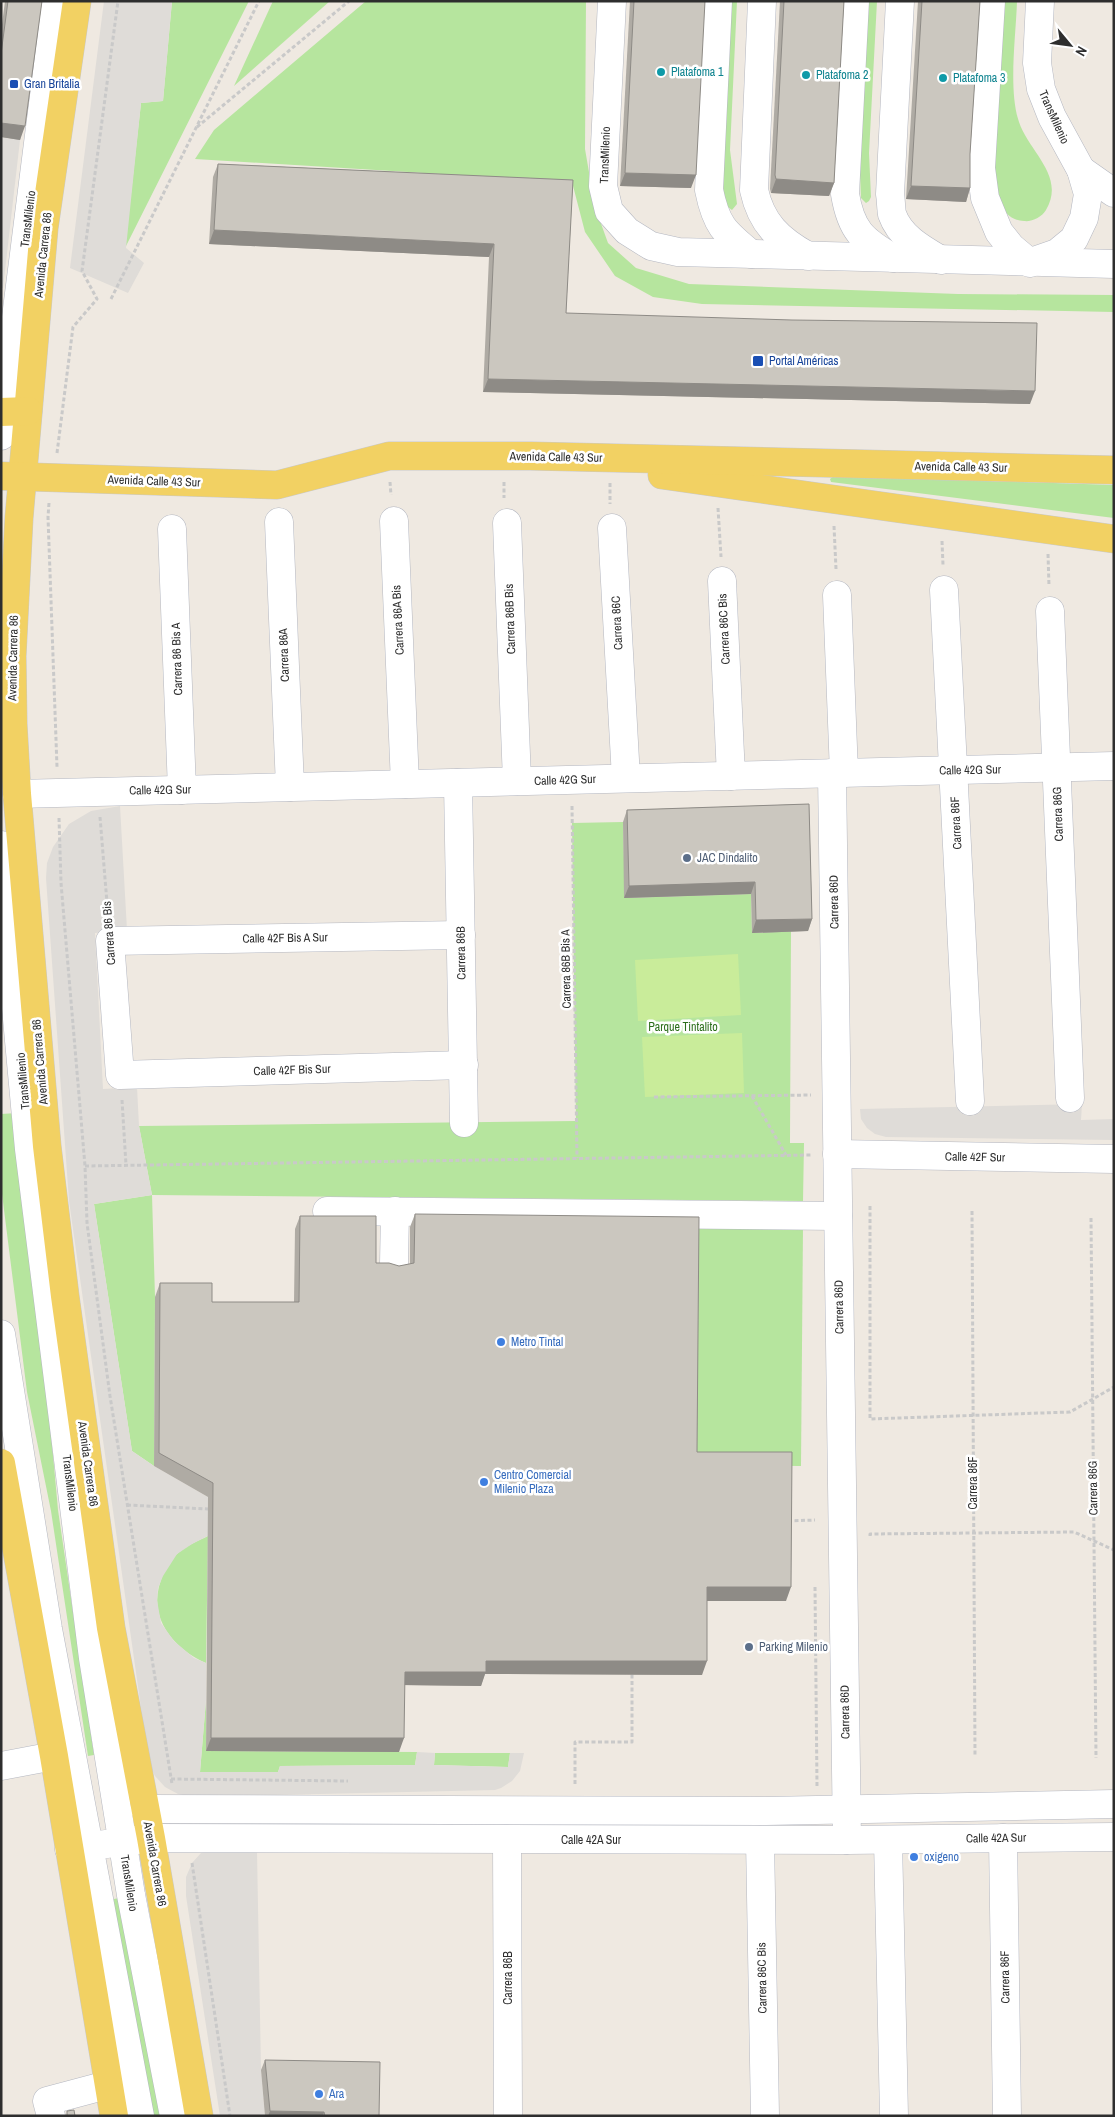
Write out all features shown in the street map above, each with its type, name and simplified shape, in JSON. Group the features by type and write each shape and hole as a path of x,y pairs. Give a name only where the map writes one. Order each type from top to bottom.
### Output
{"main road":[{"name":"Avenida Carrera 86","path":"77,1 44,228 8,418 12,477 14,586 12,656 16,794 47,1146 65,1296 111,1628 151,1838 199,2116"},
{"name":"Avenida Calle 43 Sur","path":"12,477 277,485 390,456 531,456 1114,470"},
{"path":"531,456 1114,539"},
{"path":"1,1463 54,1756 79,1847 107,2085 114,2116"}],"street":[{"name":"TransMilenio","path":"8,418 56,1"},
{"name":"TransMilenio","path":"612,1 603,186 609,211 627,231 651,246 678,252 1114,264"},
{"path":"718,1 709,190 714,212 722,228 751,254"},
{"name":"TransMilenio","path":"762,1 754,190 758,208 770,226 786,243 808,256"},
{"name":"TransMilenio","path":"855,1 845,194 848,214 857,230 871,245 893,258"},
{"name":"TransMilenio","path":"900,1 890,194 892,214 902,232 920,248 941,260"},
{"path":"991,1 981,168 984,198 998,232 1011,247 1030,262"},
{"name":"TransMilenio","path":"1030,262 1057,253 1074,239 1084,218 1088,194 1080,170 1052,117 1041,89 1036,63 1040,1"},
{"name":"TransMilenio","path":"1080,170 1114,192"},
{"name":"Carrera 86A Bis","path":"394,521 406,784"},
{"name":"Carrera 86A","path":"279,522 290,787"},
{"name":"Carrera 86B Bis","path":"507,523 517,781"},
{"name":"Carrera 86C","path":"612,528 626,778"},
{"name":"Carrera 86 Bis A","path":"172,529 182,790"},
{"name":"Carrera 86C Bis","path":"722,580 731,776"},
{"name":"Carrera 86F","path":"944,590 970,1101"},
{"name":"Carrera 86D","path":"837,595 837,1154 847,1840"},
{"name":"Carrera 86G","path":"1050,611 1070,1098"},
{"name":"Calle 42G Sur","path":"16,794 1114,766"},
{"name":"Carrera 86B","path":"458,783 464,1123"},
{"name":"TransMilenio","path":"1,845 29,1149 93,1658 131,1895 174,2116"},
{"name":"Calle 42F Bis A Sur","path":"110,941 461,935"},
{"name":"Carrera 86 Bis","path":"110,941 120,1074"},
{"name":"Calle 42F Bis Sur","path":"120,1074 464,1065"},
{"name":"Calle 42F Sur","path":"837,1154 1114,1159"},
{"path":"327,1211 838,1216"},
{"path":"394,1264 395,1211"},
{"path":"1,1334 48,1630 79,1847 107,1946 140,2116"},
{"path":"1,1766 54,1756"},
{"path":"145,1809 766,1811 1114,1804"},
{"name":"Calle 42A Sur","path":"79,1847 151,1838 888,1840 1114,1837"},
{"name":"Carrera 86F","path":"1003,1838 1006,2116"},
{"name":"Carrera 86B","path":"507,1839 508,2116"},
{"name":"Carrera 86C Bis","path":"760,1840 765,2116"},
{"path":"888,1840 894,2116"},
{"path":"51,2116 47,2101 107,2085"}],"path":[{"path":"118,1 82,271 97,299 74,327 48,518 61,883 87,1223 127,1505 170,1779"},
{"path":"111,299 259,1"},
{"path":"196,128 349,1"},
{"path":"390,456 394,521"},
{"path":"504,456 504,504 507,523"},
{"path":"609,467 612,528"},
{"name":"Carrera 86C Bis","path":"718,483 722,580"},
{"path":"833,499 837,595"},
{"path":"940,515 944,590"},
{"path":"1047,530 1050,611"},
{"name":"Carrera 86B Bis A","path":"572,780 577,1158"},
{"name":"Carrera 86 Bis","path":"98,792 110,941"},
{"path":"120,1074 126,1165"},
{"path":"654,1096 812,1094"},
{"path":"752,1096 786,1155"},
{"path":"84,1166 837,1154"},
{"path":"870,1206 870,1419 1070,1412 1114,1387"},
{"name":"Carrera 86F","path":"972,1211 975,1755"},
{"name":"Carrera 86G","path":"1091,1218 1096,1758"},
{"path":"127,1505 208,1509"},
{"path":"787,1521 815,1520"},
{"path":"870,1534 1074,1532 1114,1550"},
{"path":"575,1784 575,1742 632,1742 632,1674"},
{"path":"192,1863 230,2116"}],"green space":[{"path":"172,1 249,1 125,248 141,103 163,101"},
{"path":"273,1 330,1 234,86"},
{"path":"366,1 586,1 585,149 595,207 608,243 636,268 689,284 958,294 1114,295 1114,312 702,304 653,297 615,276 585,232 572,182 195,159 214,130"},
{"path":"729,1 737,1 730,150 737,204 732,210 725,205 722,177"},
{"path":"868,1 877,1 869,153 871,197 866,203 861,198 860,174"},
{"path":"1005,1 1017,1 1013,79 1019,122 1044,164 1052,186 1051,198 1046,210 1042,215 1030,221 1020,221 1012,218 1003,209 999,201 995,181 995,149"},
{"path":"834,476 1114,485 1114,518 831,482 830,479"},
{"name":"Parque Tintalito","path":"623,822 625,898 751,894 752,933 791,931 790,1143 804,1143 803,1201 152,1195 139,1126 576,1121 572,823"},
{"path":"738,954 741,1015 638,1021 635,960"},
{"path":"742,1033 744,1093 645,1097 642,1037"},
{"path":"17,1113 58,1510 94,1755 88,1756 51,1511 27,1392 1,1186 1,1114"},
{"path":"152,1195 155,1297 154,1466 132,1451 94,1204"},
{"path":"694,1224 803,1226 801,1466 692,1465"},
{"path":"208,1536 206,1663 183,1649 166,1630 158,1607 158,1594 161,1580 174,1556 188,1546"},
{"path":"206,1700 206,1751 417,1752 415,1765 280,1766 278,1772 200,1772"},
{"path":"435,1753 510,1753 508,1767 434,1765"},
{"path":"119,1898 162,2116 153,2116 109,1900"}],"shaded area":[{"path":"104,1 172,1 163,101 141,103 126,248 144,263 128,293 70,268"},
{"path":"1,137 20,140 3,288 1,288"},
{"path":"120,806 127,930 95,933 103,1089 137,1087 139,1126 152,1195 94,1204 132,1451 208,1497 208,1536 177,1554 163,1576 158,1588 157,1600 161,1623 174,1641 194,1658 206,1663 206,1700 200,1772 278,1772 280,1766 415,1765 417,1752 435,1753 434,1765 508,1767 510,1753 524,1753 520,1771 512,1781 501,1788 495,1790 193,1797 178,1794 165,1787 155,1776 149,1764 69,1201 46,878 47,863 53,847 69,824 91,811"},
{"path":"1082,1104 1081,1120 1114,1119 1114,1140 886,1137 875,1134 867,1128 861,1119 860,1109"},
{"path":"214,1850 257,1851 261,2070 265,2116 220,2116 186,1896 186,1877 192,1863 201,1853"}],"building":[{"name":"Gran Britalia","path":"8,1 42,1 25,126 1,123 1,54"},
{"name":"Platafoma 1","path":"634,1 705,1 696,175 625,173"},
{"name":"Platafoma 2","path":"784,1 844,1 834,183 776,179"},
{"name":"Platafoma 3","path":"922,1 980,1 970,154 970,188 911,186"},
{"path":"218,164 573,180 566,313 792,320 1037,323 1035,391 488,379 494,244 214,230"},
{"path":"809,804 812,919 756,920 755,882 629,886 627,810"},
{"name":"Centro Comercial Milenio Plaza","path":"415,1214 699,1217 697,1452 792,1452 791,1587 707,1587 707,1661 486,1661 486,1672 405,1672 404,1738 211,1738 213,1483 159,1453 160,1283 212,1283 212,1302 299,1302 300,1216 376,1216 376,1263 389,1263 399,1266 414,1263"},
{"name":"Ara","path":"265,2060 380,2062 379,2116 325,2116 324,2112 270,2111"},
{"path":"74,2110 75,2116 67,2116 67,2111"}],"place":[{"name":"Platafoma 1","path":"661,72"},
{"name":"Platafoma 2","path":"806,75"},
{"name":"Platafoma 3","path":"943,78"},
{"name":"Gran Britalia","path":"14,84"},
{"name":"Portal Américas","path":"758,361"},
{"name":"JAC Dindalito","path":"687,858"},
{"name":"Metro Tintal","path":"501,1342"},
{"name":"Centro Comercial Milenio Plaza","path":"484,1482"},
{"name":"Parking Milenio","path":"749,1647"},
{"name":"oxigeno","path":"914,1857"},
{"name":"Ara","path":"319,2094"}]}
